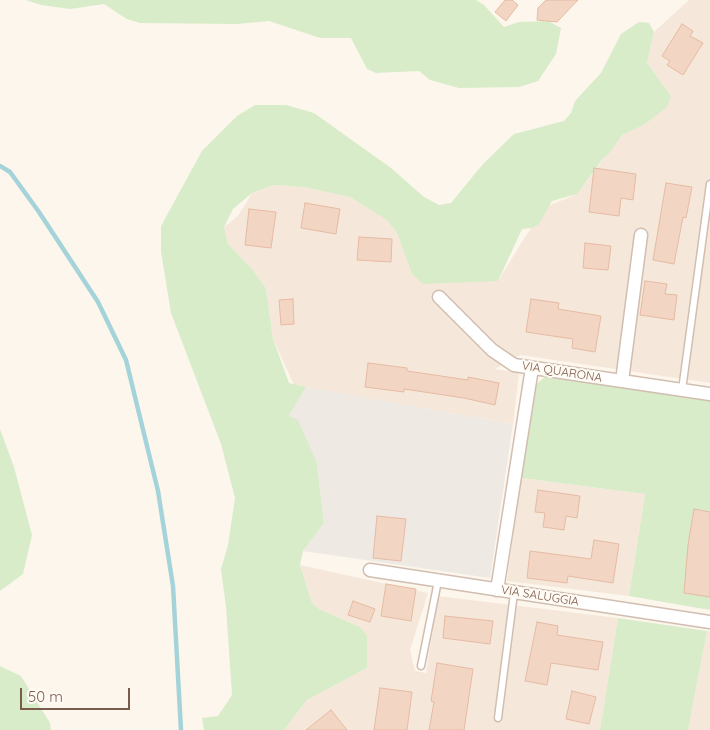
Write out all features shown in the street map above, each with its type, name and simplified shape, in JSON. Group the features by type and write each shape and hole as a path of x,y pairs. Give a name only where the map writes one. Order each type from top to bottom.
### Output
{"street":[{"path":"622,381 641,235"},
{"name":"VIA QUARONA","path":"439,297 502,358 514,365 710,394"},
{"path":"497,590 532,368"},
{"name":"VIA SALUGGIA","path":"370,570 710,622"}],"lane":[{"path":"682,390 710,184"},
{"path":"421,666 438,581"},
{"path":"498,718 514,592"}],"shaded area":[{"path":"689,0 710,0 710,383 520,355 495,369 519,373 513,424 294,385 273,339 266,288 253,270 228,244 224,227 238,216 252,193 274,185 303,187 350,197 387,219 397,233 412,274 498,281 525,237 548,206 577,194 622,135 671,96 647,63 654,32"},
{"path":"306,387 513,424 490,578 303,551 324,523 317,463 289,416"},
{"path":"521,478 645,494 629,596 507,581"},
{"path":"300,565 428,593 410,650 415,671 426,673 438,596 618,618 600,730 284,730 307,700 367,668 360,627 319,609 312,603"},
{"path":"707,631 710,631 710,730 688,730"}],"green space":[{"path":"26,0 476,0 484,5 504,27 519,22 548,21 561,28 556,54 538,81 519,87 459,88 430,80 419,71 376,73 367,69 351,38 320,38 269,21 237,24 140,23 127,19 104,4 70,9 41,5"},
{"path":"639,22 649,23 654,32 647,63 671,96 667,107 645,124 622,135 577,194 552,201 539,224 532,228 522,229 498,281 423,284 412,274 397,233 387,220 350,197 303,187 274,185 252,193 233,209 224,227 228,244 253,270 266,288 273,339 289,383 306,387 289,416 298,420 317,463 324,523 303,551 300,565 312,603 319,609 360,627 367,636 367,668 307,700 284,730 204,730 202,718 218,716 232,695 226,607 221,569 228,545 235,498 221,444 171,313 161,252 161,226 202,151 237,116 255,105 286,105 314,113 391,168 424,197 439,205 451,203 483,164 514,134 564,121 571,113 575,101 601,73 621,34"},
{"path":"546,376 710,400 710,610 629,596 645,494 521,478 534,386"},
{"path":"0,429 14,467 32,535 23,574 0,591"},
{"path":"618,618 707,631 688,730 600,730"},
{"path":"0,666 21,676 50,723 51,730 0,730"}],"building":[{"path":"505,0 512,0 518,5 506,21 495,12"},
{"path":"546,0 578,0 557,22 537,20 538,8"},
{"path":"682,24 693,31 690,36 703,43 683,75 667,65 670,61 662,56"},
{"path":"594,168 636,174 633,200 621,198 619,216 589,212"},
{"path":"666,183 692,187 686,218 683,217 674,264 653,260"},
{"path":"305,203 340,209 336,234 301,228"},
{"path":"249,209 276,212 271,248 245,245"},
{"path":"359,237 392,239 391,262 357,260"},
{"path":"585,243 611,246 608,270 583,268"},
{"path":"645,281 667,284 665,294 677,295 674,320 640,315"},
{"path":"293,299 294,324 281,325 279,300"},
{"path":"531,299 559,303 558,309 601,316 595,352 572,348 573,339 526,332"},
{"path":"368,363 407,368 407,371 468,380 468,377 499,383 495,405 464,398 404,389 404,392 365,387"},
{"path":"538,490 580,496 577,518 566,516 564,530 543,527 545,513 535,512"},
{"path":"694,509 710,512 710,597 684,593 688,545"},
{"path":"377,516 406,519 401,561 373,558"},
{"path":"594,540 619,544 613,583 568,576 567,583 527,578 530,551 591,559"},
{"path":"386,584 416,589 411,621 381,616"},
{"path":"353,601 375,609 370,622 348,615"},
{"path":"445,616 493,621 490,644 443,638"},
{"path":"537,622 558,626 557,635 603,642 598,670 551,663 547,685 525,681"},
{"path":"437,663 473,669 464,730 429,730 434,702 431,701"},
{"path":"380,688 412,692 407,730 374,730"},
{"path":"572,691 596,697 589,724 566,719"},
{"path":"331,710 347,730 306,730"}],"waterway":[{"path":"0,166 10,172 39,212 98,302 126,360 158,491 173,586 181,730"}]}
